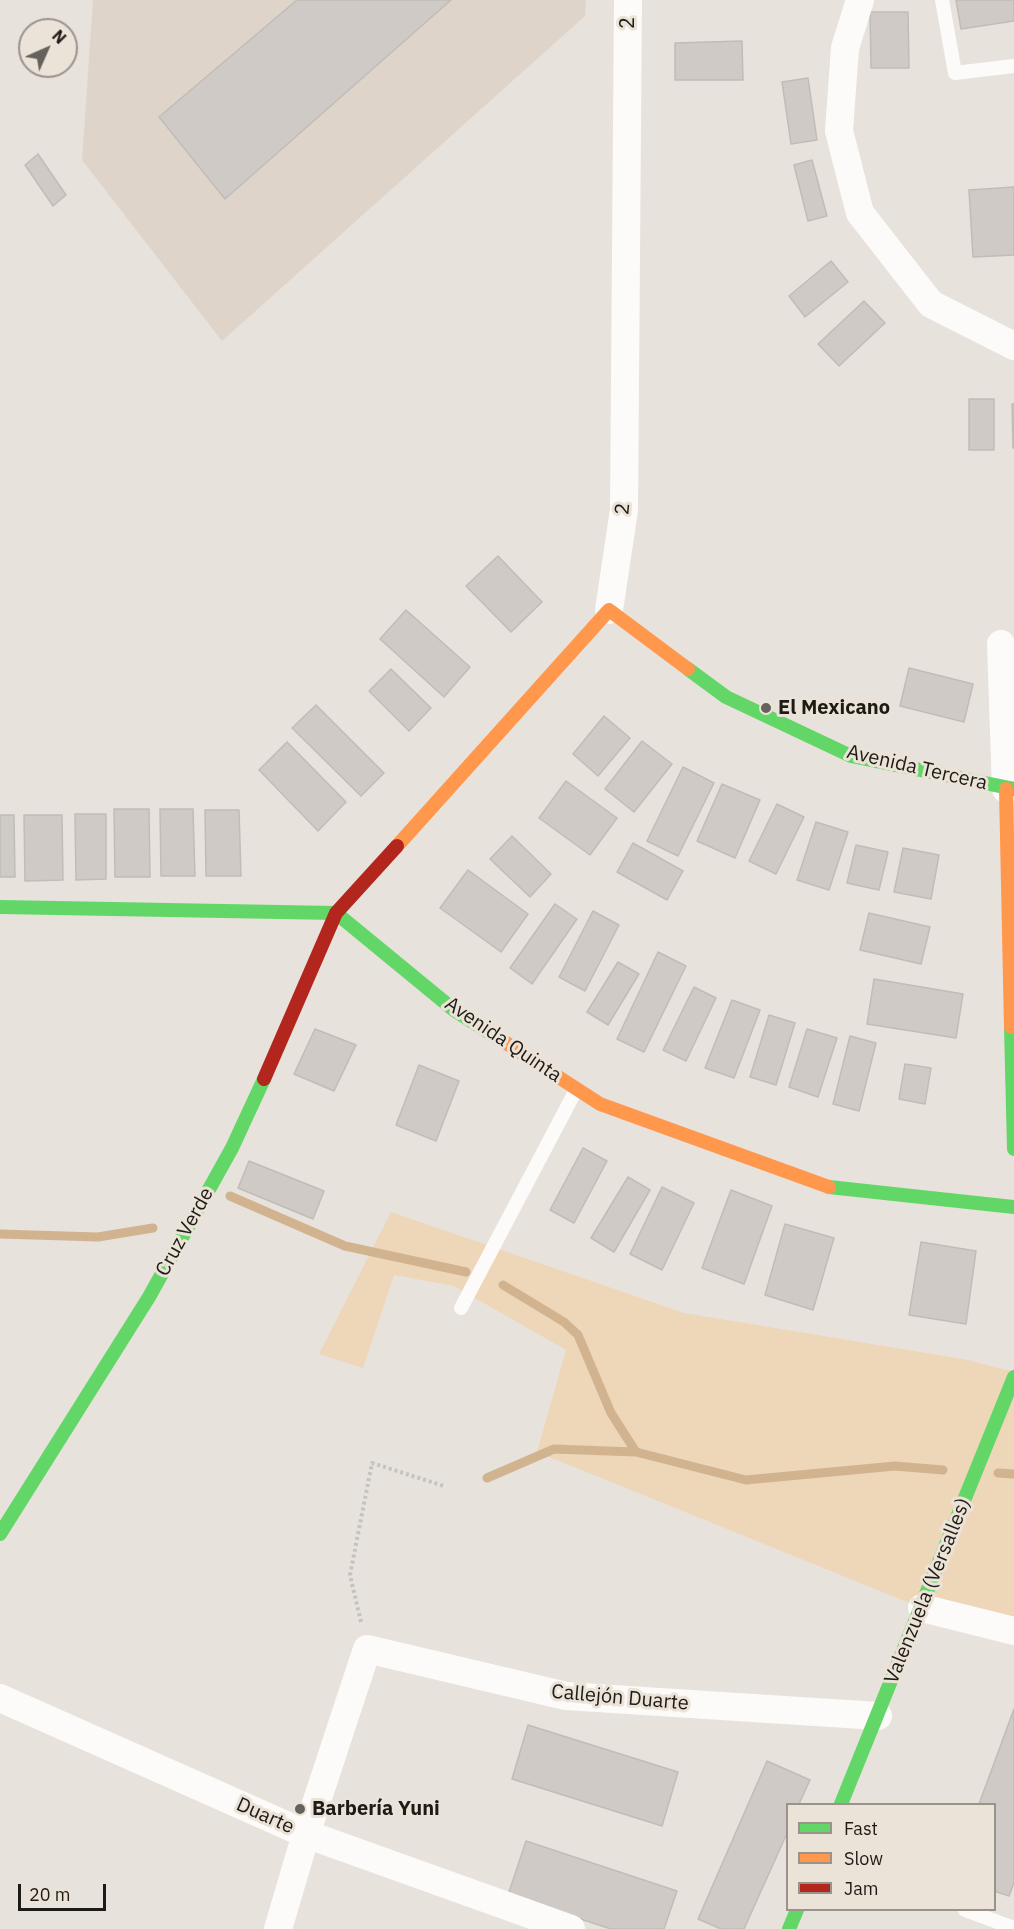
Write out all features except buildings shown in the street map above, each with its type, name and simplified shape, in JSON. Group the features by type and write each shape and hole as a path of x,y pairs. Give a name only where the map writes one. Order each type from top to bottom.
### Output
{"street":[{"name":"2","path":"609,610 624,510 628,0"},
{"path":"860,0 845,48 839,131 860,213 931,304 1014,346"},
{"name":"Avenida Tercera","path":"609,610 726,697 850,756 1010,789"},
{"path":"0,907 336,913 609,610"},
{"path":"1001,644 1010,789 1014,1149"},
{"name":"Avenida Quinta","path":"336,913 454,1010 600,1104 834,1189 1014,1207"},
{"name":"Cruz Verde","path":"0,1534 149,1297 232,1148 336,913"},
{"name":"Valenzuela (Versalles)","path":"841,1803 1014,1377"},
{"path":"922,1608 1014,1630"},
{"path":"278,1929 306,1834 368,1649"},
{"name":"Callejón Duarte","path":"368,1649 566,1696 878,1716"},
{"name":"Duarte","path":"0,1698 306,1834 571,1929"},
{"path":"789,1929 797,1911"}],"lane":[{"path":"942,0 956,74 1014,66"},
{"path":"462,1308 576,1090"},
{"path":"968,1911 1014,1928"}],"path":[{"path":"368,1649 350,1575 372,1463 444,1486"}],"shaded area":[{"path":"93,0 586,0 585,16 222,341 82,160"},
{"path":"391,1212 684,1313 968,1360 1014,1372 1014,1631 922,1608 537,1452 566,1350 454,1286 394,1275 363,1368 319,1354"}],"waterway":[{"path":"230,1196 345,1246 466,1272"},
{"path":"0,1234 98,1237 153,1228"},
{"path":"503,1285 564,1322 578,1335 611,1413 636,1452"},
{"path":"487,1478 554,1449 636,1452 746,1480 895,1466 943,1470"},
{"path":"998,1473 1014,1474"}],"traffic: fast":[{"path":"688,669 726,697 851,756 1014,789"},
{"path":"0,907 336,913 454,1010 506,1043"},
{"path":"1011,1027 1014,1149"},
{"path":"0,1534 149,1297 232,1148 264,1079"},
{"path":"829,1187 1014,1207"},
{"path":"841,1803 1014,1377"},
{"path":"789,1929 797,1911"}],"traffic: slow":[{"path":"397,846 609,610 688,669"},
{"path":"1006,789 1011,1027"},
{"path":"506,1043 600,1104 829,1187"}],"traffic: jam":[{"path":"264,1079 336,913 397,846"}],"place":[{"name":"El Mexicano","path":"766,708"},
{"name":"Barbería Yuni","path":"300,1809"}]}
